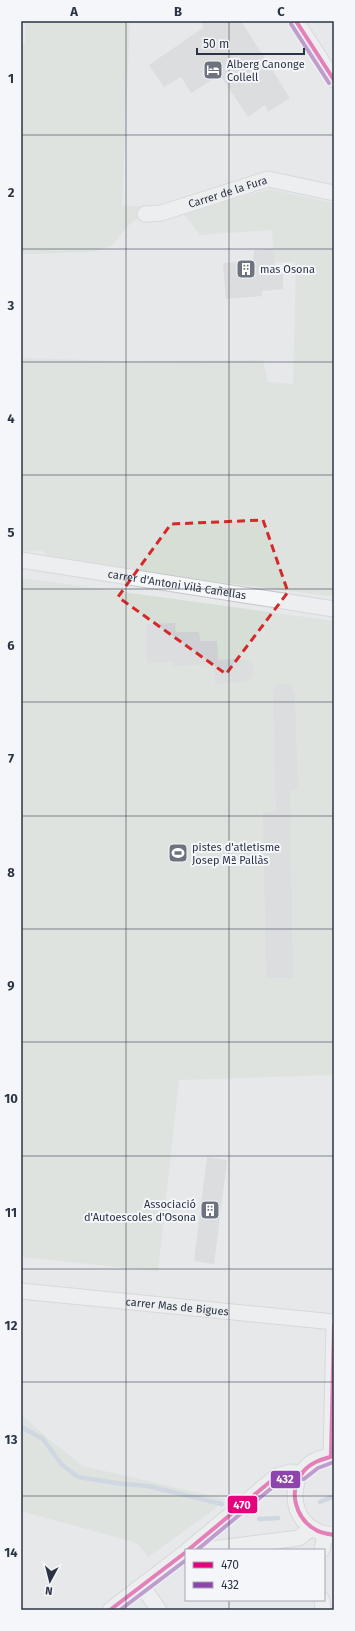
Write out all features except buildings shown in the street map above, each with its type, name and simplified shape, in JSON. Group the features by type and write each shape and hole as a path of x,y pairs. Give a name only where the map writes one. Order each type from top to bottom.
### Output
{"street":[{"path":"296,21 334,80"},
{"name":"Carrer de la Fura","path":"145,214 161,213 268,179 334,193"},
{"name":"carrer d'Antoni Vilà Cañellas","path":"21,560 334,609"},
{"name":"carrer Mas de Bigues","path":"21,1291 334,1322"},
{"path":"323,1549 330,1535 312,1528 302,1519 296,1506 295,1493 296,1486 302,1473 312,1464 324,1458 332,1457 334,1326"},
{"path":"191,1549 278,1476 290,1472 302,1473"},
{"path":"211,1549 299,1538 312,1528"},
{"path":"110,1610 185,1554"},
{"path":"142,1586 159,1610"}],"highlighted area":[{"path":"263,520 288,592 226,674 118,597 171,524"}],"shaded area":[{"path":"25,21 130,21 122,205 153,208 130,224 111,246 93,252 21,254 21,48 25,42"},
{"path":"269,189 334,203 334,596 62,562 49,557 41,550 21,552 21,358 121,361 263,360 268,382 293,384 296,262 274,262 272,230 200,235 184,214"},
{"name":"pistes d'atletisme Josep Mª Pallàs","path":"21,578 334,621 334,1075 179,1080 158,1271 21,1257"},
{"path":"21,1416 83,1466 225,1499 212,1511 148,1557 137,1543 21,1511"}],"waterway":[{"path":"21,1427 43,1439 62,1465 78,1477 123,1484 148,1486 222,1504"},
{"path":"320,1502 334,1496"},
{"path":"259,1519 278,1518"}],"transit line":[{"name":"470","path":"296,21 334,80"},
{"name":"432","path":"291,24 329,83"},
{"name":"470","path":"331,1457 334,1326"},
{"name":"470","path":"330,1457 315,1462 303,1472 298,1479 295,1488 295,1496 296,1504 303,1519 316,1530 334,1535"},
{"name":"432","path":"198,1549 280,1481 291,1478 304,1479 318,1468 334,1462"},
{"name":"470","path":"189,1549 277,1476 290,1472 302,1473"},
{"name":"470","path":"110,1610 185,1553"},
{"name":"432","path":"120,1610 185,1561"}],"place":[{"name":"Alberg Canonge Collell","path":"213,70"},
{"name":"mas Osona","path":"246,269"},
{"name":"pistes d'atletisme Josep Mª Pallàs","path":"178,853"},
{"name":"Associació d'Autoescoles d'Osona","path":"210,1210"}]}
